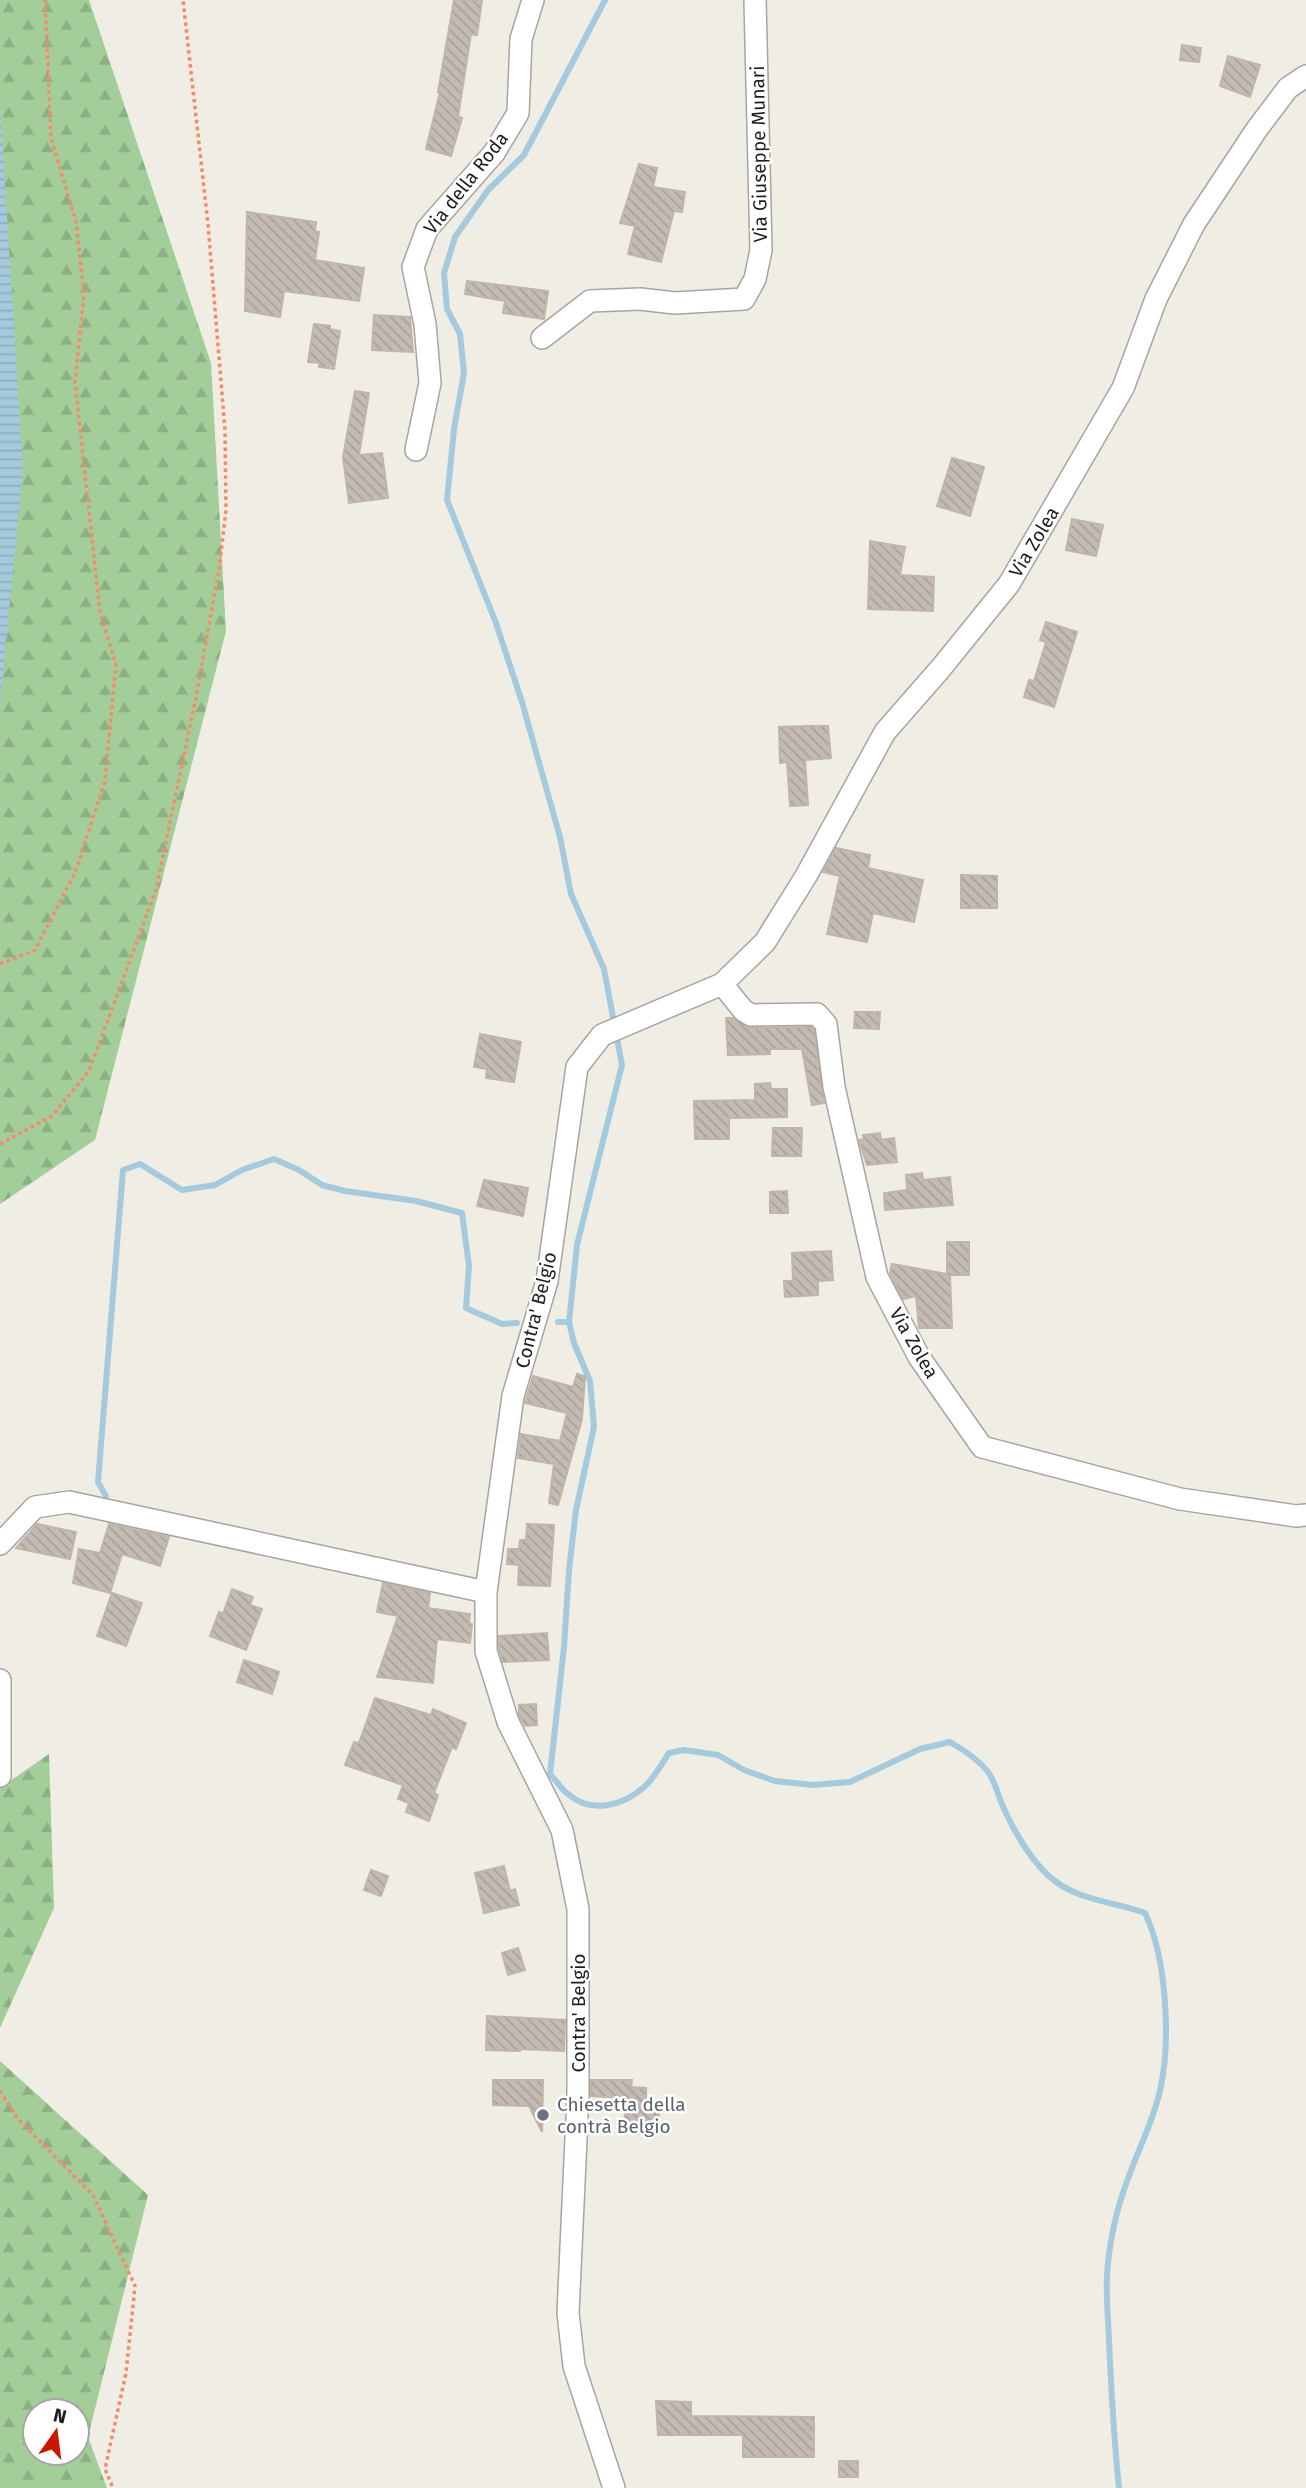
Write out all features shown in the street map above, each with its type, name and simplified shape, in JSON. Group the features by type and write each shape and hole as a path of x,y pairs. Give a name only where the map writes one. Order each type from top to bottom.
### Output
{"street":[{"name":"Via della Roda","path":"415,450 430,383 425,324 412,267 427,229 494,153 518,113 520,39 533,0"},
{"name":"Via Giuseppe Munari","path":"542,338 590,301 640,299 675,303 744,299 755,279 761,250 755,0"},
{"name":"Via Zolea","path":"602,1035 722,984 765,943 806,876 886,732 1009,584 1123,388 1156,299 1194,225 1257,129 1288,89 1306,75"},
{"name":"Via Zolea","path":"722,984 743,1010 751,1015 817,1014 826,1024 834,1087 877,1277 919,1357 982,1447 1180,1499 1306,1516"},
{"name":"Contra' Belgio","path":"602,1035 577,1067 547,1281 513,1396 486,1592 486,1651 509,1722 562,1830 578,1909 578,2095 568,2313 574,2366 614,2488"},
{"path":"0,1544 35,1507 69,1502 486,1592"},
{"path":"0,1680 0,1776"}],"path":[{"path":"0,964 35,950 75,873 105,782 116,665 100,612 75,382 84,294 76,222 51,138 45,0"},
{"path":"0,1144 52,1116 89,1071 156,890 219,570 226,510 225,430 208,225 183,0"},
{"path":"0,2091 17,2118 93,2194 135,2286 126,2372 105,2469 113,2488"}],"green space":[{"path":"0,0 89,0 211,363 226,631 95,1140 0,1204"},
{"path":"49,1754 54,1908 0,2028 0,1788"},
{"path":"0,2061 148,2195 91,2425 91,2397 21,2397 21,2467 91,2467 91,2445 107,2488 0,2488"}],"water":[{"path":"0,106 23,469 0,704"}],"building":[{"path":"454,0 482,0 477,35 471,34 458,117 462,118 451,156 426,149 440,92"},
{"path":"1182,45 1201,48 1199,62 1180,60"},
{"path":"1228,56 1260,65 1250,97 1220,86"},
{"path":"639,164 657,168 653,187 685,192 682,212 674,211 661,262 628,254 635,226 620,223"},
{"path":"247,212 316,222 315,231 319,232 315,260 364,268 359,301 284,291 280,317 245,311"},
{"path":"467,281 548,291 544,319 503,313 505,301 465,294"},
{"path":"374,315 410,317 413,352 372,350"},
{"path":"314,324 330,326 330,329 340,331 334,369 319,367 320,363 308,362"},
{"path":"355,391 369,393 359,455 382,453 388,498 349,503 343,457"},
{"path":"952,458 984,467 970,516 937,506"},
{"path":"1072,519 1103,525 1096,556 1066,550"},
{"path":"870,541 905,547 900,575 934,577 933,611 868,609"},
{"path":"1046,622 1077,632 1054,707 1024,697 1029,680 1034,681 1046,642 1040,640"},
{"path":"828,726 831,758 805,760 808,805 790,806 787,762 780,763 779,727"},
{"path":"836,848 870,855 868,868 923,880 914,922 873,913 867,942 827,934 840,876 823,872"},
{"path":"961,875 997,876 997,908 961,908"},
{"path":"855,1012 880,1012 879,1029 854,1028"},
{"path":"726,1018 732,1018 751,1028 811,1027 814,1030 824,1103 812,1105 802,1049 770,1049 770,1054 728,1055"},
{"path":"480,1034 521,1042 514,1082 486,1078 487,1069 474,1067"},
{"path":"770,1083 771,1089 787,1089 787,1117 729,1118 729,1139 695,1139 694,1101 755,1100 755,1084"},
{"path":"773,1128 802,1128 801,1156 772,1156"},
{"path":"880,1133 881,1140 894,1138 897,1162 867,1165 859,1140 864,1139 863,1135"},
{"path":"922,1173 923,1180 950,1177 953,1205 885,1210 884,1193 907,1190 906,1175"},
{"path":"484,1180 528,1188 523,1216 477,1206"},
{"path":"787,1191 788,1213 770,1213 770,1192"},
{"path":"947,1242 969,1242 969,1275 950,1275 952,1328 919,1328 916,1296 903,1299 890,1273 892,1264 947,1274"},
{"path":"831,1251 833,1280 818,1281 818,1295 785,1297 784,1281 793,1281 792,1253"},
{"path":"577,1374 585,1376 582,1419 558,1505 549,1503 554,1464 518,1458 521,1434 560,1441 567,1413 525,1403 533,1376 573,1387"},
{"path":"37,1524 76,1532 70,1559 16,1548"},
{"path":"109,1524 169,1537 160,1566 122,1554 110,1593 73,1583 79,1549 100,1553"},
{"path":"527,1524 554,1525 550,1586 518,1585 519,1565 507,1564 508,1549 519,1549 520,1540 526,1540"},
{"path":"383,1583 430,1593 428,1608 470,1614 470,1643 437,1639 433,1683 377,1677 398,1616 377,1612"},
{"path":"232,1589 253,1597 250,1605 262,1609 246,1650 210,1636 219,1612 223,1614"},
{"path":"112,1593 142,1603 126,1646 97,1636"},
{"path":"547,1633 549,1660 503,1662 499,1636"},
{"path":"244,1660 279,1672 272,1694 237,1682"},
{"path":"375,1698 431,1715 433,1709 466,1723 456,1749 452,1747 434,1793 438,1795 429,1821 406,1812 409,1803 398,1799 403,1785 345,1765 354,1742 359,1743"},
{"path":"536,1704 537,1725 525,1726 519,1715 519,1705"},
{"path":"504,1866 510,1891 515,1889 519,1905 484,1913 475,1873"},
{"path":"371,1870 388,1876 381,1896 364,1890"},
{"path":"518,1948 525,1970 508,1975 502,1953"},
{"path":"487,2016 565,2020 564,2051 486,2050"},
{"path":"493,2080 543,2080 542,2132 529,2106 493,2105"},
{"path":"591,2080 632,2080 631,2087 646,2088 646,2100 661,2103 655,2136 628,2132 630,2121 624,2120 628,2098 591,2096"},
{"path":"656,2401 691,2402 691,2416 814,2417 814,2457 743,2457 743,2435 658,2435"},
{"path":"839,2461 858,2461 858,2477 839,2477"}],"waterway":[{"path":"605,0 524,155 488,190 455,237 444,273 447,309 460,334 464,373 454,429 447,500 496,623 522,702 560,837 571,894 604,969 622,1065 577,1245 569,1322 574,1343 590,1381 594,1427 576,1510 550,1774 565,1792 577,1800 596,1806 616,1803 635,1794 651,1780 669,1753 684,1750 718,1755 744,1770 775,1781 813,1785 850,1782 920,1749 950,1742 970,1755 988,1772 1014,1829 1026,1849 1048,1875 1076,1893 1145,1913 1158,1953 1162,1977 1165,2049 1160,2091 1121,2200 1108,2263 1107,2307 1119,2488"},
{"path":"106,1496 98,1482 123,1170 140,1164 182,1190 215,1185 242,1170 274,1159 299,1170 322,1185 416,1201 462,1213 469,1266 466,1308 502,1324 517,1323"},
{"path":"558,1322 569,1322"}],"place":[{"name":"Chiesetta della contrà Belgio","path":"543,2115"}]}
